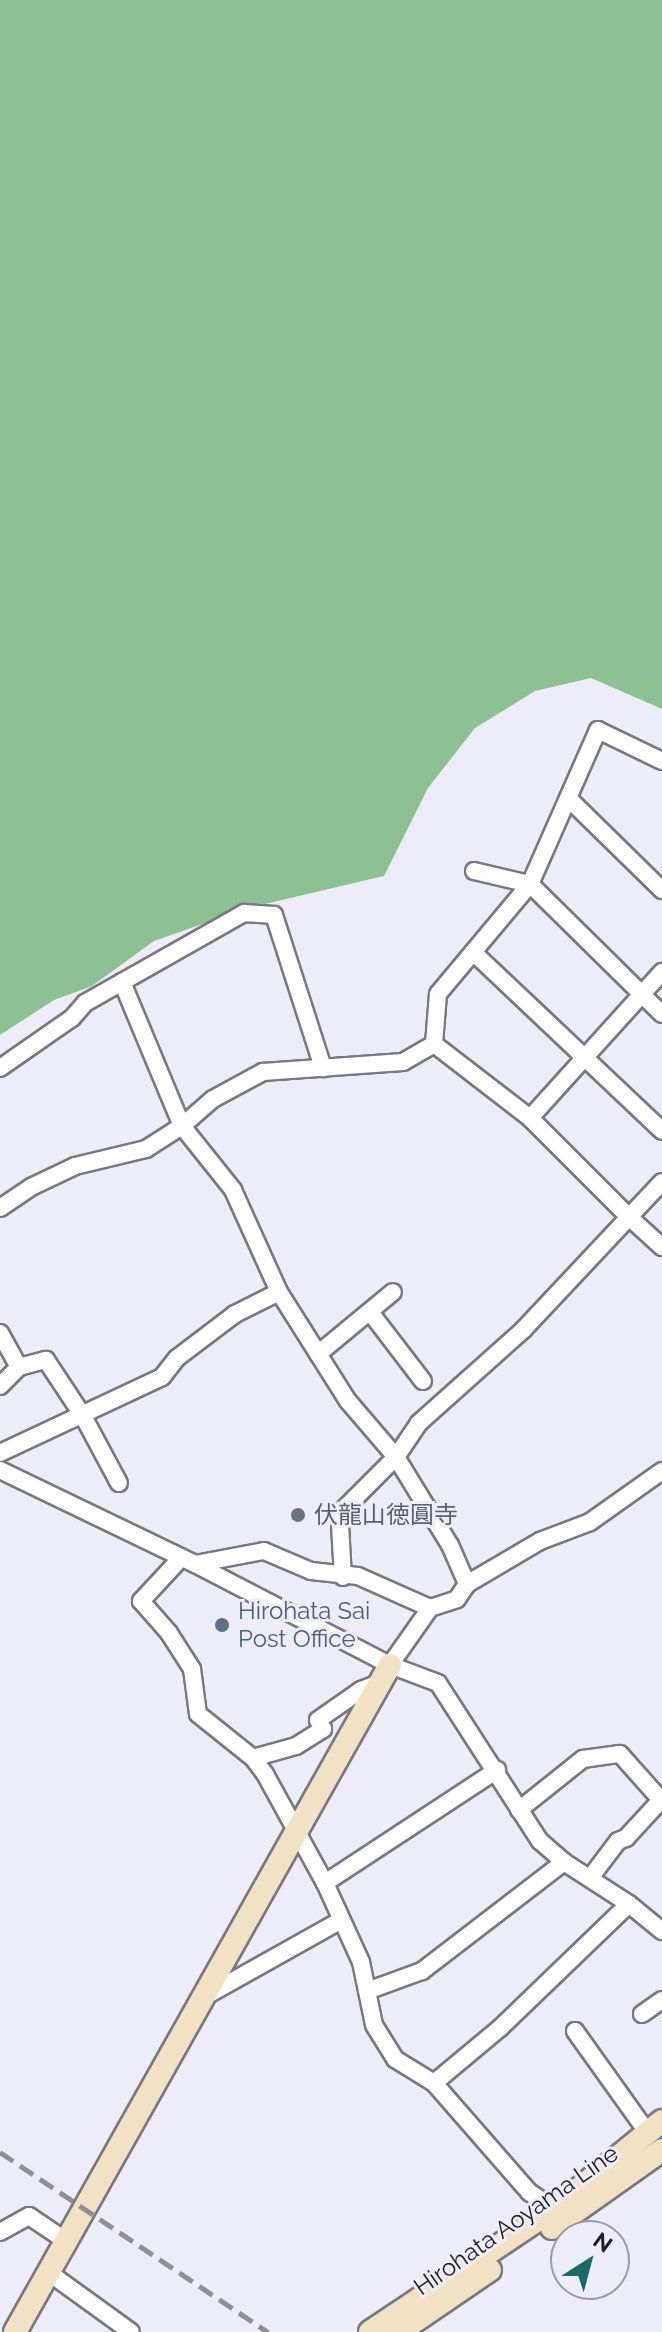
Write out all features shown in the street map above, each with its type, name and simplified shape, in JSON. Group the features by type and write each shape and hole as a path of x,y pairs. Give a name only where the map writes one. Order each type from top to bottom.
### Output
{"street":[{"path":"434,1044 438,994 530,884 598,730 662,761"},
{"path":"568,798 662,890"},
{"path":"474,871 530,884 662,1014"},
{"path":"0,1068 72,1018 85,1003 244,913 274,915 323,1068"},
{"path":"473,952 662,1131"},
{"path":"530,1118 662,972"},
{"path":"122,982 182,1126 233,1190 279,1292 348,1401 396,1457 450,1545 467,1584"},
{"path":"0,1208 31,1187 75,1166 146,1149 182,1126 213,1099 263,1072 403,1062 434,1044"},
{"path":"434,1044 530,1118 662,1247"},
{"path":"343,1577 340,1525 343,1510 396,1457 419,1423 523,1330 662,1182"},
{"path":"0,1453 162,1377 177,1358 235,1314 279,1292"},
{"path":"318,1354 393,1292"},
{"path":"370,1312 423,1381"},
{"path":"0,1333 19,1367"},
{"path":"0,1386 19,1367 46,1360 83,1416 119,1483"},
{"path":"17,2331 384,1674 430,1608 457,1599 467,1584 540,1541 590,1522 662,1471"},
{"path":"1,1473 188,1561 384,1674 438,1683 540,1841 564,1862 629,1904 662,1931"},
{"path":"430,1608 358,1576 343,1577 311,1571 264,1551 188,1561 141,1601 169,1633 192,1669 198,1714 253,1758 325,1883 361,1962 374,2025 395,2059 434,2083 529,2192 554,2209"},
{"path":"253,1758 296,1746 323,1729 318,1720 384,1674"},
{"path":"519,1810 583,1759 620,1754 661,1800 626,1838 618,1841 590,1878"},
{"path":"325,1883 497,1770"},
{"path":"367,1991 422,1971 564,1862"},
{"path":"434,2083 500,2028 629,1904"},
{"path":"204,1997 341,1920"},
{"path":"642,2014 662,2000"},
{"path":"575,2031 654,2126"},
{"name":"Hirohata Aoyama Line","path":"370,2332 554,2209 654,2126"},
{"name":"Hirohata Aoyama Line","path":"399,2332 662,2150"},
{"path":"0,2232 29,2216 66,2241"},
{"path":"48,2272 131,2332"}],"green space":[{"path":"0,0 662,0 662,709 591,678 535,691 475,728 428,788 384,876 248,908 154,941 92,986 54,1000 0,1035"}],"railway":[{"path":"0,2152 268,2332"}],"place":[{"name":"伏龍山徳圓寺","path":"298,1515"},
{"name":"Hirohata Sai Post Office","path":"222,1625"}]}
